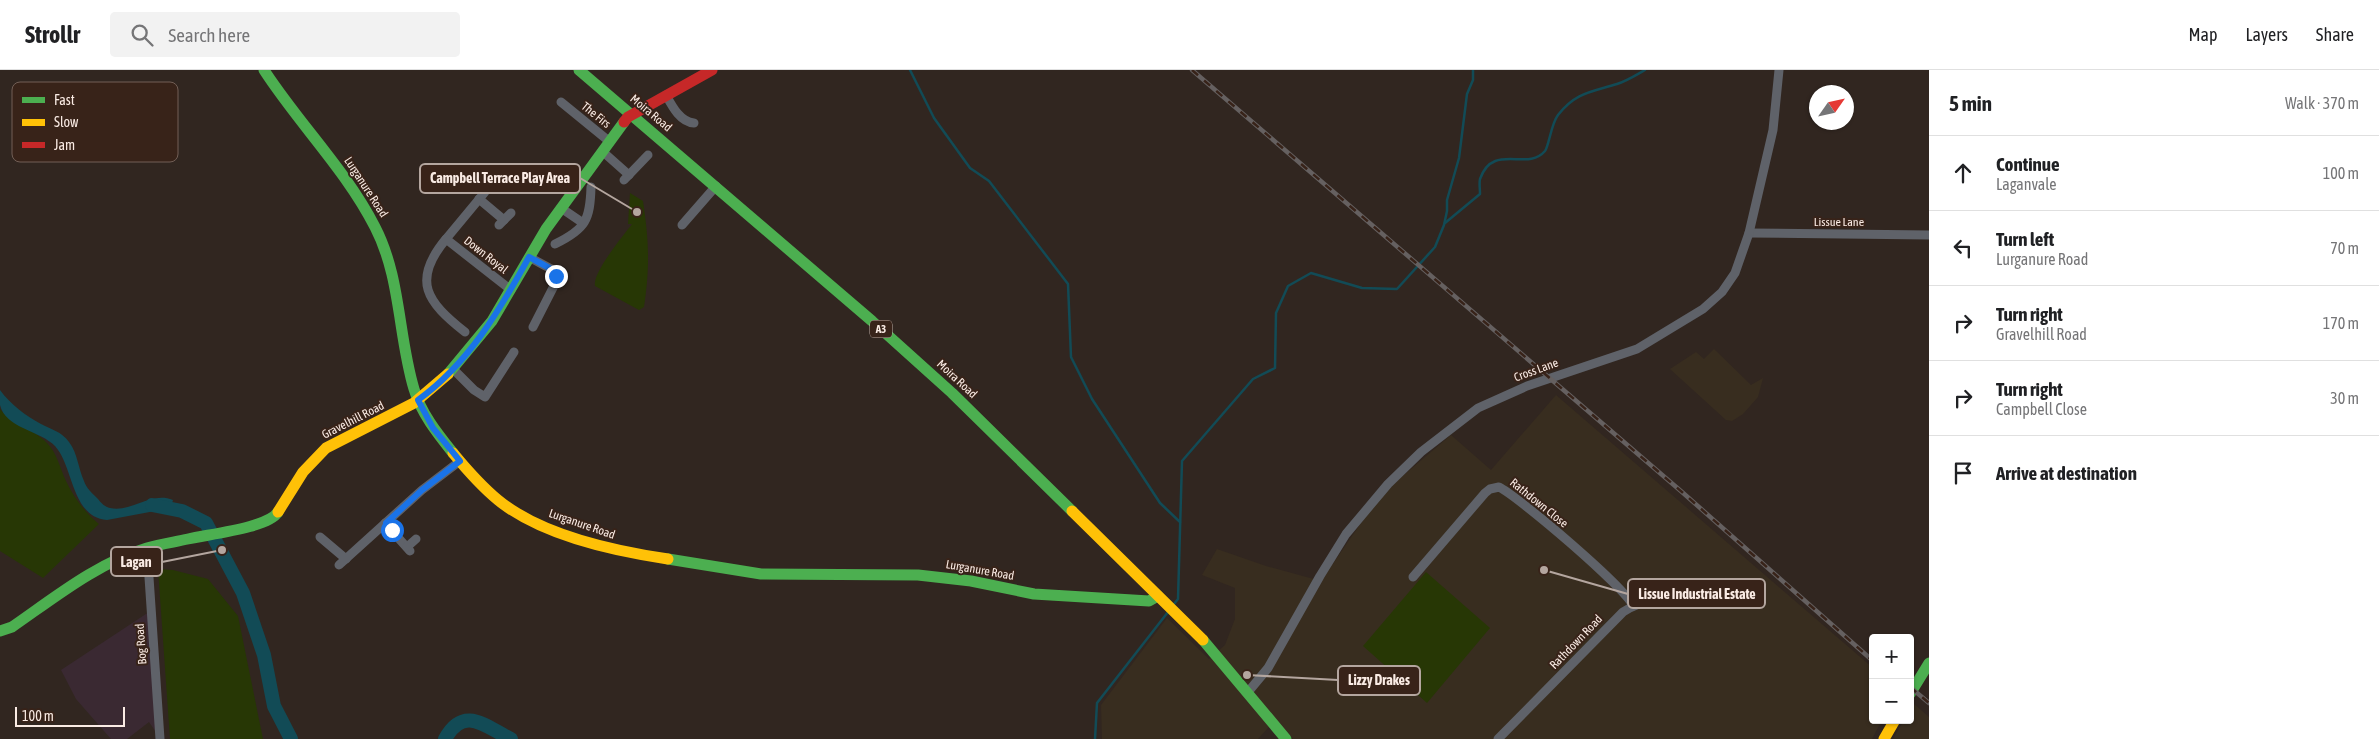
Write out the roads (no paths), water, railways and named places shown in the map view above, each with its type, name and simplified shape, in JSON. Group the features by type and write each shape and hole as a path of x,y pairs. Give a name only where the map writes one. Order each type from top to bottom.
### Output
{"main road":[{"name":"Lurganure Road","path":"264,70 280,95 340,170 376,228 391,270 411,378 418,400 433,428 485,489 526,518 573,537 636,554 761,574 918,575 955,579 1054,596 1149,601 1158,596"},
{"name":"Moira Road","path":"579,70 946,386 1213,651 1286,739"},
{"path":"632,114 712,70"},
{"name":"Gravelhill Road","path":"0,631 12,627 83,578 120,559 147,548 228,530 258,526 276,517 303,472 326,448 352,433 387,418 418,400 453,369 492,321 529,257 561,208 632,114"},
{"path":"1914,687 1929,663"},
{"path":"1884,739 1893,724"}],"street":[{"name":"Cross Lane","path":"1248,692 1268,668 1311,590 1346,534 1368,506 1406,466 1459,421 1478,408 1527,386 1636,349 1716,300 1729,283 1741,260 1749,233 1773,130 1780,70"},
{"path":"666,95 674,111 689,123 694,123"},
{"name":"The Firs","path":"563,108 606,146 626,178 648,155"},
{"path":"682,225 716,186"},
{"path":"555,244 576,234 590,212 591,187"},
{"name":"Down Royal","path":"465,332 436,306 427,280 430,259 482,196 502,223 511,212"},
{"path":"561,208 583,223"},
{"name":"Lissue Lane","path":"1749,233 1929,235"},
{"name":"Down Royal","path":"446,239 511,290"},
{"path":"529,257 553,270 557,280 533,326"},
{"path":"453,369 474,390 485,397 514,352"},
{"path":"320,537 342,562 422,490 460,461"},
{"name":"Rathdown Close","path":"1413,577 1485,493 1490,489 1499,487 1609,577 1627,596 1633,606"},
{"path":"386,523 409,549 416,539"},
{"name":"Bog Road","path":"147,548 160,739"},
{"name":"Rathdown Road","path":"1498,739 1616,618 1633,606 1660,599 1674,599 1690,604"}],"water":[{"path":"0,390 13,405 24,413 66,438 74,451 86,486 105,506 118,509 126,508 149,500 165,498 173,500 169,513 155,511 107,520 95,517 86,510 80,501 61,455 55,446 41,436 16,424 3,413 0,405"}],"waterway":[{"path":"910,70 934,118 970,168 989,181 1068,284 1071,357 1092,399 1160,503 1180,522"},
{"path":"1174,604 1178,599 1182,461 1253,379 1275,368 1276,313 1288,286 1311,273 1362,288 1397,289 1435,247 1444,225 1447,200 1459,158 1467,94 1473,80 1473,70"},
{"path":"1445,223 1480,194 1480,179 1486,168 1493,162 1502,159 1529,159 1538,157 1545,151 1558,115 1571,102 1578,97 1617,84 1645,70"},
{"path":"152,505 182,511 206,523 243,593 264,655 274,706 291,739"},
{"path":"1095,739 1097,703 1168,612"},
{"path":"445,739 452,728 468,720 484,724 511,739"}],"railway":[{"path":"1192,70 1682,492 1869,657"},
{"path":"1914,690 1929,703"}],"place":[{"name":"Campbell Terrace Play Area","path":"637,212"},
{"name":"Lagan","path":"222,550"},
{"name":"Lissue Industrial Estate","path":"1544,570"},
{"name":"Lizzy Drakes","path":"1247,675"}]}
